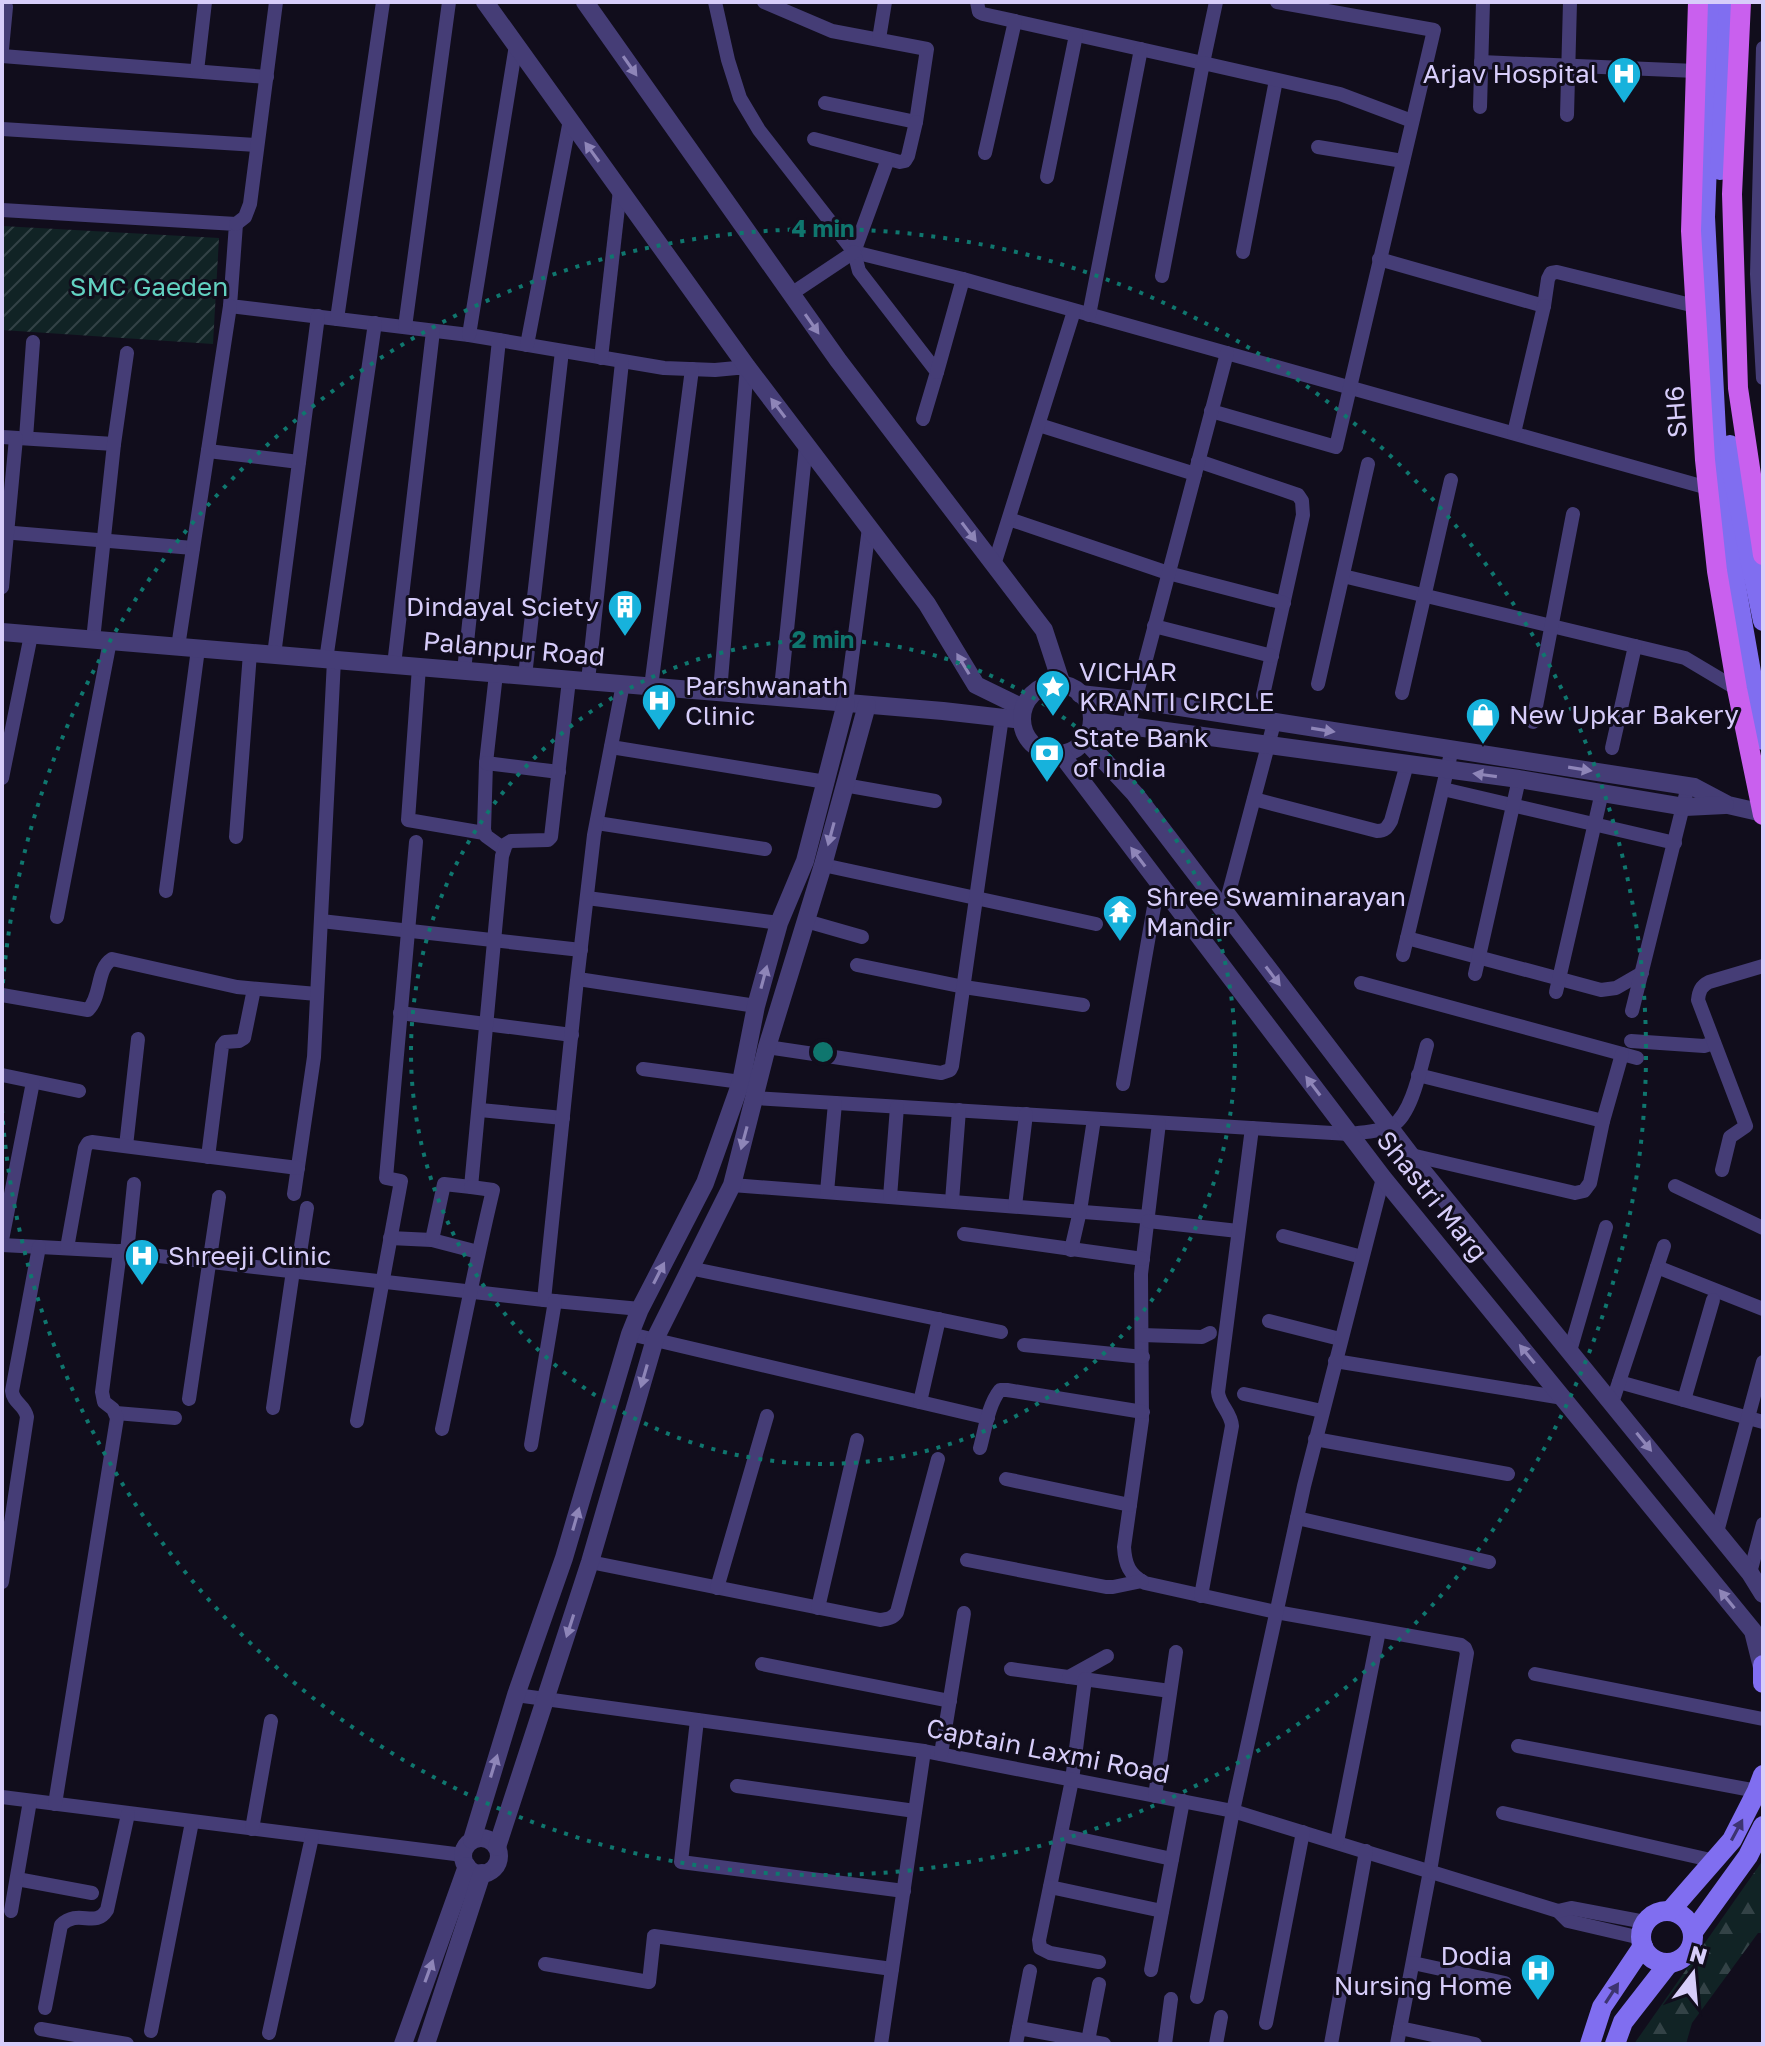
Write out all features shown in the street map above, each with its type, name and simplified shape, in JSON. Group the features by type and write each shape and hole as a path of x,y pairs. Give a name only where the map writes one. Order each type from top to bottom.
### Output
{"main road":[{"name":"SH6","path":"1698,2 1691,231 1708,488 1717,571 1763,813"},
{"path":"1713,2 1705,217 1719,490 1763,740"},
{"path":"1729,2 1718,215 1719,254 1731,467 1763,621"},
{"path":"1741,2 1732,194 1737,368 1763,555"},
{"path":"1763,1666 1763,1683"},
{"path":"1670,1911 1732,1840 1760,1783"},
{"path":"1693,1932 1748,1856 1763,1826"},
{"path":"1590,2044 1602,2007 1653,1915 1670,1911 1678,1913 1693,1932 1691,1949 1685,1956 1669,1963 1623,2022 1615,2044"},
{"path":"1643,1936 1653,1958 1669,1963"}],"street":[{"path":"197,71 205,2"},
{"path":"2,210 236,224 245,217 250,204 276,2"},
{"path":"337,319 383,2"},
{"path":"405,327 449,2"},
{"path":"485,2 747,367 927,604 976,685 1023,714"},
{"path":"585,2 838,360 1044,630 1062,685"},
{"path":"715,2 740,98 759,130 854,252 859,271 937,372"},
{"path":"764,2 832,31 927,49 916,122 905,161 814,139"},
{"path":"879,39 885,2"},
{"path":"977,2 979,12 983,14 1340,94 1412,121"},
{"path":"1162,276 1216,2"},
{"path":"1211,411 1336,447 1434,30 1277,2"},
{"path":"1480,107 1483,2"},
{"path":"1567,115 1570,2"},
{"path":"2,49 6,7"},
{"path":"985,153 1015,21"},
{"path":"1047,177 1076,35"},
{"path":"469,335 516,45"},
{"path":"1737,368 1763,371 1760,275 1763,48"},
{"path":"994,565 1039,425 1082,313 1141,49"},
{"path":"2,56 267,77"},
{"path":"1481,62 1696,71"},
{"path":"1243,252 1276,80"},
{"path":"825,103 916,122"},
{"path":"527,345 570,120"},
{"path":"2,129 257,145"},
{"path":"1318,147 1403,161"},
{"path":"791,294 854,252 888,159"},
{"path":"601,358 620,190"},
{"path":"178,647 230,306 236,224"},
{"path":"854,252 963,279 1708,488"},
{"path":"1379,259 1544,306"},
{"path":"1514,433 1551,273 1695,306"},
{"path":"1735,275 1760,275"},
{"path":"923,419 963,279"},
{"path":"230,306 469,335 664,368 747,367"},
{"path":"274,655 318,316"},
{"path":"294,1194 314,1057 330,660 375,323"},
{"path":"394,665 433,331"},
{"path":"464,671 499,340"},
{"path":"2,587 15,438 33,342"},
{"path":"525,676 562,351"},
{"path":"57,917 102,641 104,540 127,353"},
{"path":"1128,727 1227,353"},
{"path":"471,1187 504,849 511,841 548,840 551,837 559,772 579,681 622,362"},
{"path":"720,692 747,367"},
{"path":"651,687 692,369"},
{"path":"1039,425 1298,495 1302,501 1303,515 1263,695"},
{"path":"15,438 114,444"},
{"path":"780,698 806,445"},
{"path":"208,451 299,462"},
{"path":"1318,684 1368,464"},
{"path":"1402,693 1451,480"},
{"path":"1533,722 1573,514"},
{"path":"1009,519 1168,573 1284,603"},
{"path":"497,1847 590,1562 655,1339 732,1185 767,1047 823,865 869,528"},
{"path":"5,532 193,548"},
{"path":"1343,576 1685,658 1737,689"},
{"path":"1154,626 1272,656"},
{"name":"Palanpur Road","path":"2,632 1002,717 1023,714"},
{"path":"2,778 31,635"},
{"path":"1612,748 1635,646"},
{"path":"166,891 198,649"},
{"path":"236,837 250,653"},
{"path":"419,667 408,820 484,833 504,849"},
{"path":"484,833 486,763 496,674"},
{"path":"531,1445 550,1301 563,1118 587,898 597,823 623,684"},
{"path":"1052,685 1062,685 1072,688 1087,701 1092,721 1085,740 1070,751 1049,753 1038,749 1030,741 1024,731 1023,714 1034,692 1052,685"},
{"path":"1080,694 1694,787 1728,805 1763,813"},
{"path":"426,2044 471,1859 516,1695 564,1558 630,1334 705,1183 741,1082 756,1006 779,923 867,705"},
{"path":"767,1047 941,1073 950,1070 1002,717"},
{"path":"1092,721 1519,779 1685,807 1728,805"},
{"path":"1224,911 1274,723"},
{"name":"Shastri Marg","path":"1085,740 1135,794 1411,1155 1750,1573 1763,1594"},
{"path":"611,747 935,801"},
{"path":"1403,955 1452,749"},
{"name":"Shastri Marg","path":"1061,754 1383,1178 1753,1631 1763,1666"},
{"path":"486,763 559,772"},
{"path":"1254,799 1383,831 1391,821 1407,764"},
{"path":"1475,974 1519,779"},
{"path":"1632,1011 1688,786"},
{"path":"1443,789 1675,843"},
{"path":"1558,985 1602,792"},
{"path":"597,823 765,849"},
{"path":"357,1421 401,1181 386,1178 416,842"},
{"path":"823,865 1096,924"},
{"path":"1123,1084 1158,884"},
{"path":"587,898 779,923"},
{"path":"321,921 581,950"},
{"path":"806,921 862,937"},
{"path":"1407,938 1479,957 1558,985 1601,990 1616,988 1642,973"},
{"path":"2,995 88,1010 95,1003 105,964 112,959 237,987 317,994"},
{"path":"857,965 964,987 1083,1005"},
{"path":"1722,1170 1730,1137 1746,1126 1698,1000 1699,992 1709,982 1763,966"},
{"path":"578,979 756,1006"},
{"path":"1361,983 1637,1058"},
{"path":"208,1157 222,1046 225,1042 242,1041 244,1038 254,989"},
{"path":"400,1013 572,1035"},
{"path":"126,1146 138,1039"},
{"path":"1631,1041 1704,1046 1714,1043"},
{"path":"755,1098 1349,1134 1390,1128 1399,1121 1427,1045"},
{"path":"1411,1155 1575,1193 1584,1191 1590,1183 1622,1054"},
{"path":"643,1069 741,1082"},
{"path":"2,1075 79,1091"},
{"path":"1418,1075 1603,1121"},
{"path":"33,1082 2,1243 124,1252 640,1309"},
{"path":"827,1192 835,1103"},
{"path":"890,1197 897,1107"},
{"path":"480,1110 563,1118"},
{"path":"952,1201 959,1110"},
{"path":"1015,1206 1026,1114"},
{"path":"1071,1250 1094,1119"},
{"path":"1142,1581 1128,1569 1124,1547 1143,1412 1141,1274 1159,1123"},
{"path":"1201,1596 1232,1426 1229,1413 1218,1399 1218,1392 1252,1128"},
{"path":"67,1248 88,1143 298,1168"},
{"path":"1197,1997 1233,1811 1297,1518 1383,1178"},
{"path":"134,1184 102,1392 104,1402 116,1413 175,1418"},
{"path":"432,1240 444,1184 493,1190 442,1429"},
{"path":"732,1185 1080,1211 1238,1231"},
{"path":"1675,1186 1763,1228"},
{"path":"189,1399 219,1197"},
{"path":"273,1408 307,1208"},
{"path":"1570,1351 1606,1227"},
{"path":"964,1234 1143,1259"},
{"path":"1283,1236 1362,1257"},
{"path":"390,1238 432,1240 478,1252"},
{"path":"1612,1403 1664,1246"},
{"path":"2,1582 27,1417 12,1391 39,1247"},
{"path":"1657,1267 1675,1263"},
{"path":"1657,1267 1763,1309"},
{"path":"689,1268 1001,1332"},
{"path":"1684,1400 1713,1300"},
{"path":"920,1402 939,1319"},
{"path":"1269,1321 1340,1339"},
{"path":"1142,1335 1202,1337 1210,1333"},
{"path":"630,1334 988,1418"},
{"path":"1024,1345 1143,1357"},
{"path":"1335,1361 1563,1398"},
{"path":"1717,1532 1756,1420 1763,1362"},
{"path":"1619,1382 1756,1420"},
{"path":"980,1448 1000,1390 1143,1412"},
{"path":"1244,1394 1322,1411"},
{"path":"55,1804 116,1413"},
{"path":"717,1588 767,1416"},
{"path":"1315,1439 1508,1474"},
{"path":"818,1608 857,1440"},
{"path":"590,1562 880,1620 894,1617 938,1459"},
{"path":"1006,1479 1130,1505"},
{"path":"1297,1518 1489,1562"},
{"path":"1750,1573 1763,1524"},
{"path":"967,1560 1106,1587 1142,1581 1276,1612 1465,1648 1467,1653 1430,1871 1397,2044"},
{"path":"941,1754 964,1613"},
{"path":"1337,1842 1379,1631"},
{"path":"1155,1796 1176,1652"},
{"path":"1069,1677 1107,1656"},
{"path":"762,1664 950,1701"},
{"path":"1011,1669 1170,1691"},
{"path":"1535,1674 1763,1719"},
{"path":"1085,1679 1072,1780 1039,1940 1040,1948 1050,1953 1099,1962"},
{"name":"Captain Laxmi Road","path":"516,1695 924,1751 1233,1811 1558,1911 1568,1921 1643,1936"},
{"path":"697,1720 681,1862 904,1891"},
{"path":"252,1829 271,1721"},
{"path":"1518,1746 1760,1783"},
{"path":"881,2044 924,1751"},
{"path":"737,1786 915,1811"},
{"path":"2,1797 471,1859 493,1869 499,1853 494,1843 483,1838 471,1859 403,2044"},
{"path":"11,1911 30,1801"},
{"path":"1151,1970 1183,1801"},
{"path":"1503,1813 1715,1861"},
{"path":"45,2008 61,1925 74,1917 99,1919 107,1910 128,1814"},
{"path":"151,2031 192,1822"},
{"path":"1266,2023 1303,1832"},
{"path":"1061,1835 1172,1859"},
{"path":"269,2033 312,1837"},
{"path":"1331,2044 1366,1851"},
{"path":"17,1879 92,1893"},
{"path":"1050,1887 1162,1911"},
{"path":"545,1964 649,1982 654,1936 892,1969"},
{"path":"1413,1963 1505,1983"},
{"path":"1016,2044 1030,1971"},
{"path":"1088,2041 1099,1984"},
{"path":"1165,2044 1171,1999"},
{"path":"1216,2044 1221,2017"},
{"path":"1019,2028 1104,2044"},
{"path":"1400,2028 1475,2044"},
{"path":"41,2029 127,2044"}],"green space":[{"name":"SMC Gaeden","path":"2,226 219,238 213,344 2,330"},
{"path":"1763,1860 1763,1933 1758,1933 1692,2023 1686,2044 1634,2044"}],"place":[{"name":"Arjav Hospital","path":"1624,105"},
{"name":"Dindayal Sciety","path":"625,638"},
{"name":"VICHAR KRANTI CIRCLE","path":"1053,718"},
{"name":"Parshwanath Clinic","path":"659,732"},
{"name":"New Upkar Bakery","path":"1483,746"},
{"name":"State Bank of India","path":"1047,784"},
{"name":"Shree Swaminarayan Mandir","path":"1120,943"},
{"name":"Shreeji Clinic","path":"142,1287"},
{"name":"Dodia Nursing Home","path":"1538,2002"}]}
